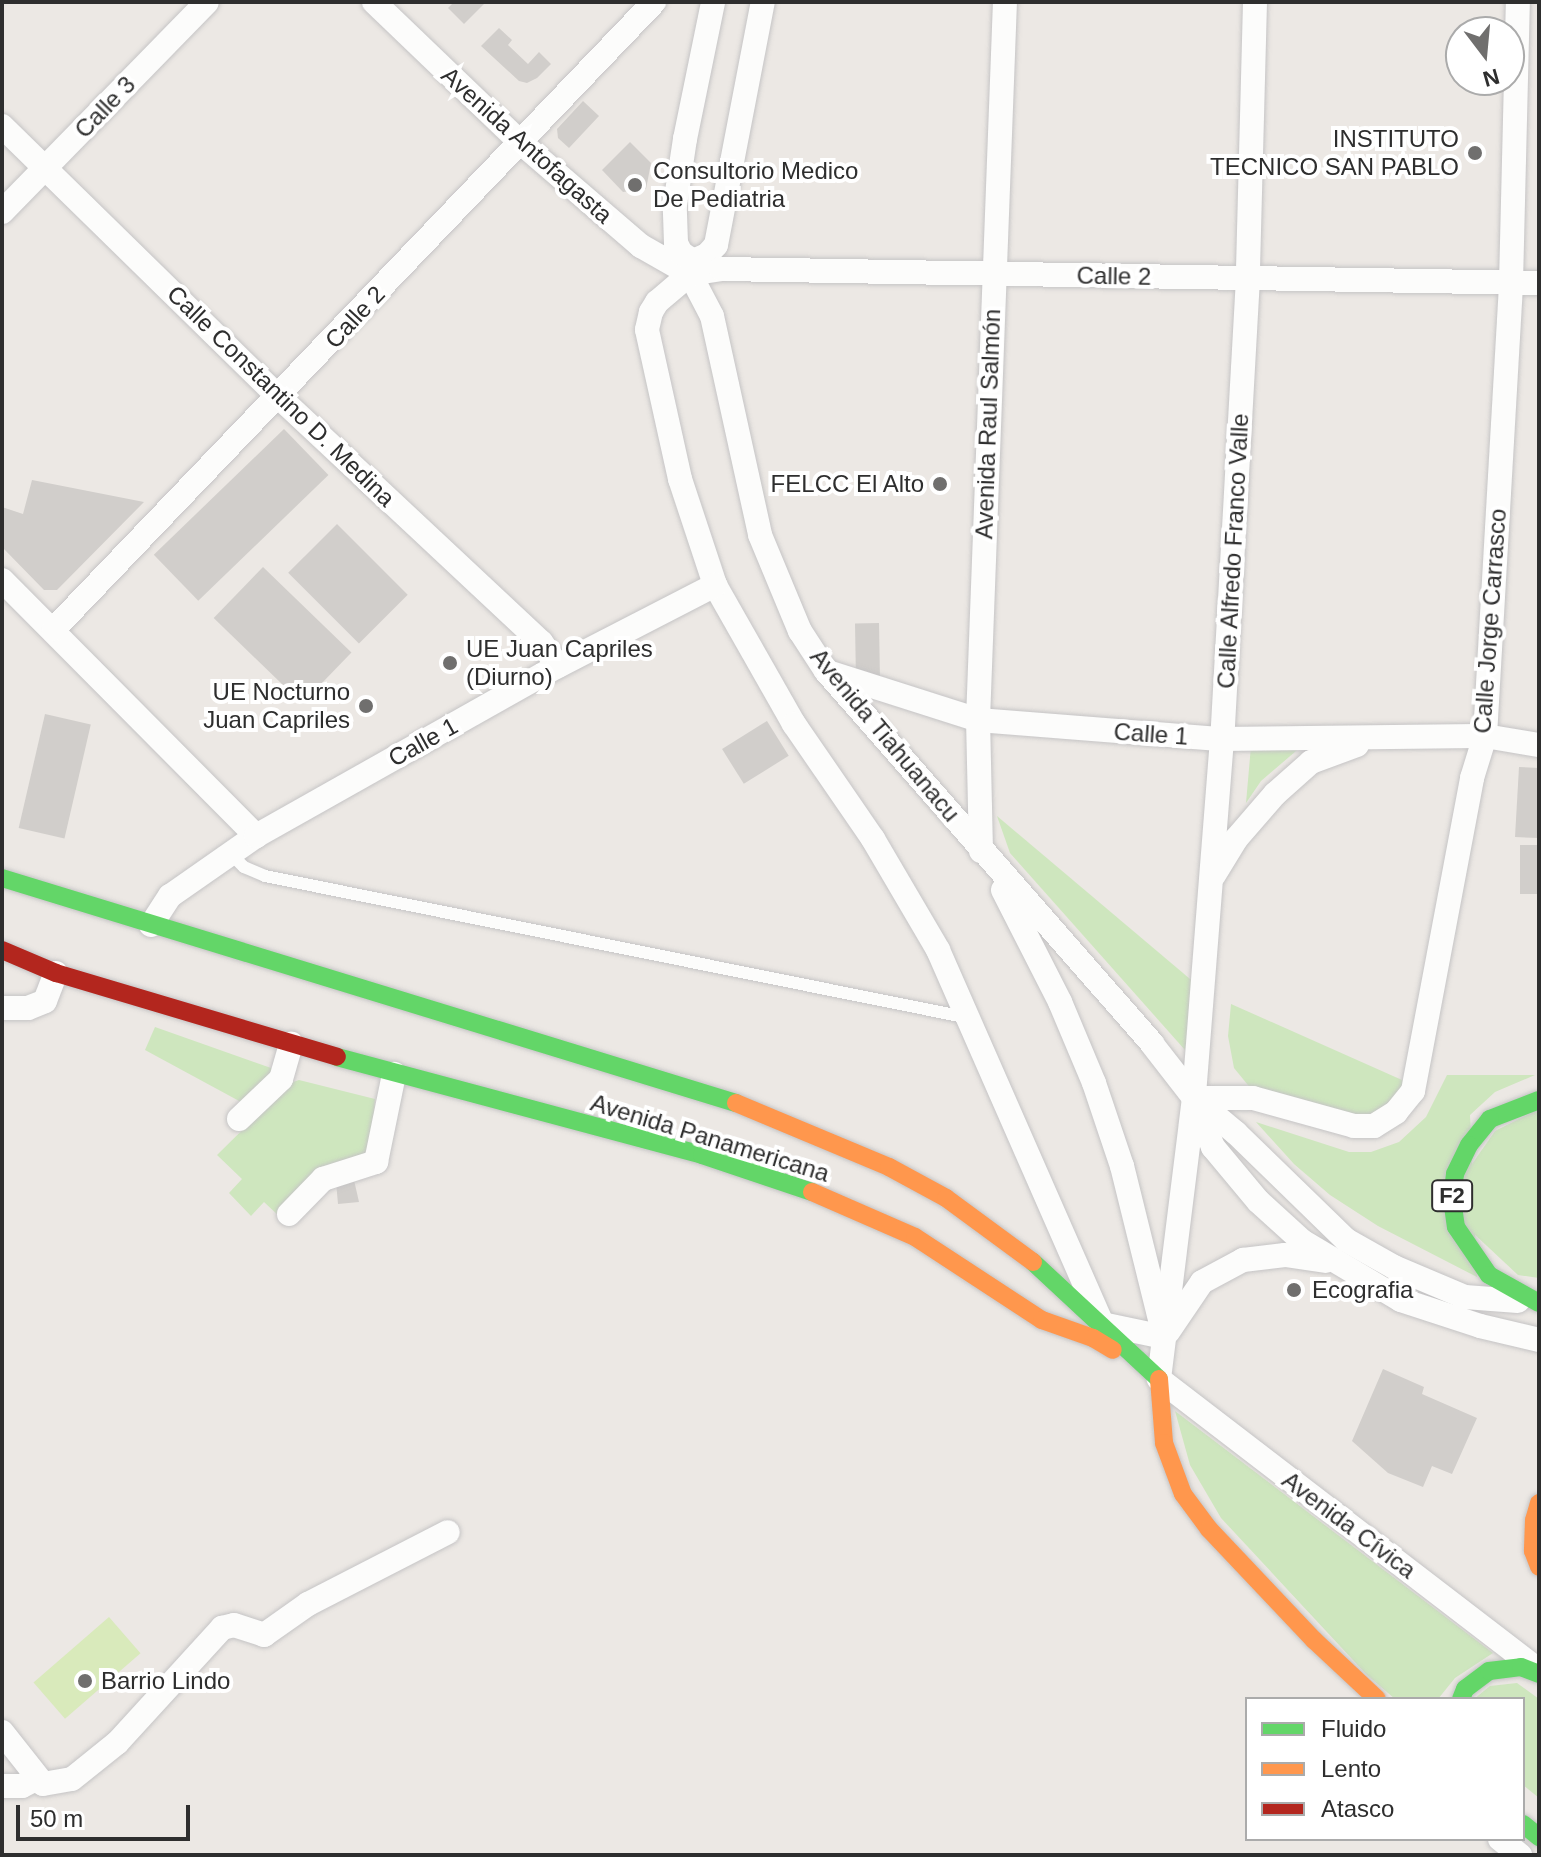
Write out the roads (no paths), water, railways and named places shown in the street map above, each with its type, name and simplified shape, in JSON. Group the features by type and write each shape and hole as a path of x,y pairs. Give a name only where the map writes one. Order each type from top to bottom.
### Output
{"main road":[{"name":"Avenida Panamericana","path":"2,878 761,1111 889,1167 946,1198 1014,1245 1159,1379"},
{"name":"Avenida Panamericana","path":"2,950 56,973 394,1074 702,1155 798,1186 915,1237 1042,1320 1093,1338 1159,1379"},
{"name":"F2","path":"1536,1303 1489,1275 1471,1253 1456,1227 1452,1199 1455,1174 1462,1159 1490,1119 1539,1100"},
{"path":"1159,1379 1164,1443 1183,1494 1209,1529 1314,1640 1375,1697"},
{"path":"1539,1503 1534,1520 1533,1551 1539,1567"},
{"path":"1462,1697 1465,1689 1489,1671 1521,1667 1539,1672"}],"street":[{"name":"Calle 3","path":"2,212 207,2"},
{"name":"Avenida Antofagasta","path":"374,2 520,142 641,246 691,268"},
{"name":"Calle 2","path":"54,629 654,2"},
{"name":"Avenida Tiahuanacu","path":"713,2 685,139 675,205 676,243 712,316 760,535 787,603 826,671 1152,1044 1194,1098"},
{"path":"763,2 716,245 657,302 647,330 680,479 715,585 794,724 910,898 969,1018 1102,1324 1164,1337"},
{"name":"Avenida Raul Salmón","path":"978,846 978,720 1005,2"},
{"name":"Calle Alfredo Franco Valle","path":"1159,1379 1194,1098 1222,739 1248,278 1255,2"},
{"name":"Calle Jorge Carrasco","path":"1194,1098 1253,1098 1354,1126 1374,1126 1396,1112 1413,1091 1472,778 1485,736 1511,283 1518,2"},
{"name":"Calle Constantino D. Medina","path":"2,126 279,397 541,642 558,666"},
{"name":"Calle 2","path":"691,268 1539,283"},
{"path":"2,580 54,629 256,836"},
{"name":"Calle 1","path":"151,925 170,896 256,836 558,666 715,585"},
{"name":"Calle 1","path":"826,671 978,720 1222,739 1485,736 1539,745"},
{"path":"1211,881 1236,839 1275,794 1311,762 1374,738"},
{"path":"978,846 1047,976 1094,1083 1138,1223 1164,1337"},
{"path":"2,1008 28,1008 45,1001 56,973"},
{"path":"239,1119 281,1079 291,1043"},
{"path":"289,1214 323,1179 376,1162 394,1074"},
{"path":"1194,1098 1213,1147 1258,1201 1302,1241 1332,1262 1401,1300 1480,1326 1539,1340"},
{"path":"1194,1098 1236,1133 1346,1240 1394,1267 1465,1297 1536,1303"},
{"path":"1164,1337 1202,1282 1243,1260 1285,1255 1332,1262"},
{"name":"Avenida Cívica","path":"1159,1379 1539,1672"},
{"path":"2,1732 36,1779 43,1784 61,1783 84,1772 117,1743 222,1628 234,1625 264,1635 308,1604 448,1532"},
{"path":"2,1786 22,1786 36,1779"},
{"path":"1502,1841 1520,1855"}],"lane":[{"path":"230,853 244,867 265,876 969,1018"}],"place":[{"name":"INSTITUTO TECNICO SAN PABLO","path":"1475,153"},
{"name":"Consultorio Medico De Pediatria","path":"635,185"},
{"name":"FELCC El Alto","path":"940,484"},
{"name":"UE Juan Capriles (Diurno)","path":"450,663"},
{"name":"UE Nocturno Juan Capriles","path":"366,706"},
{"name":"Ecografia","path":"1294,1290"},
{"name":"Barrio Lindo","path":"85,1681"}]}
